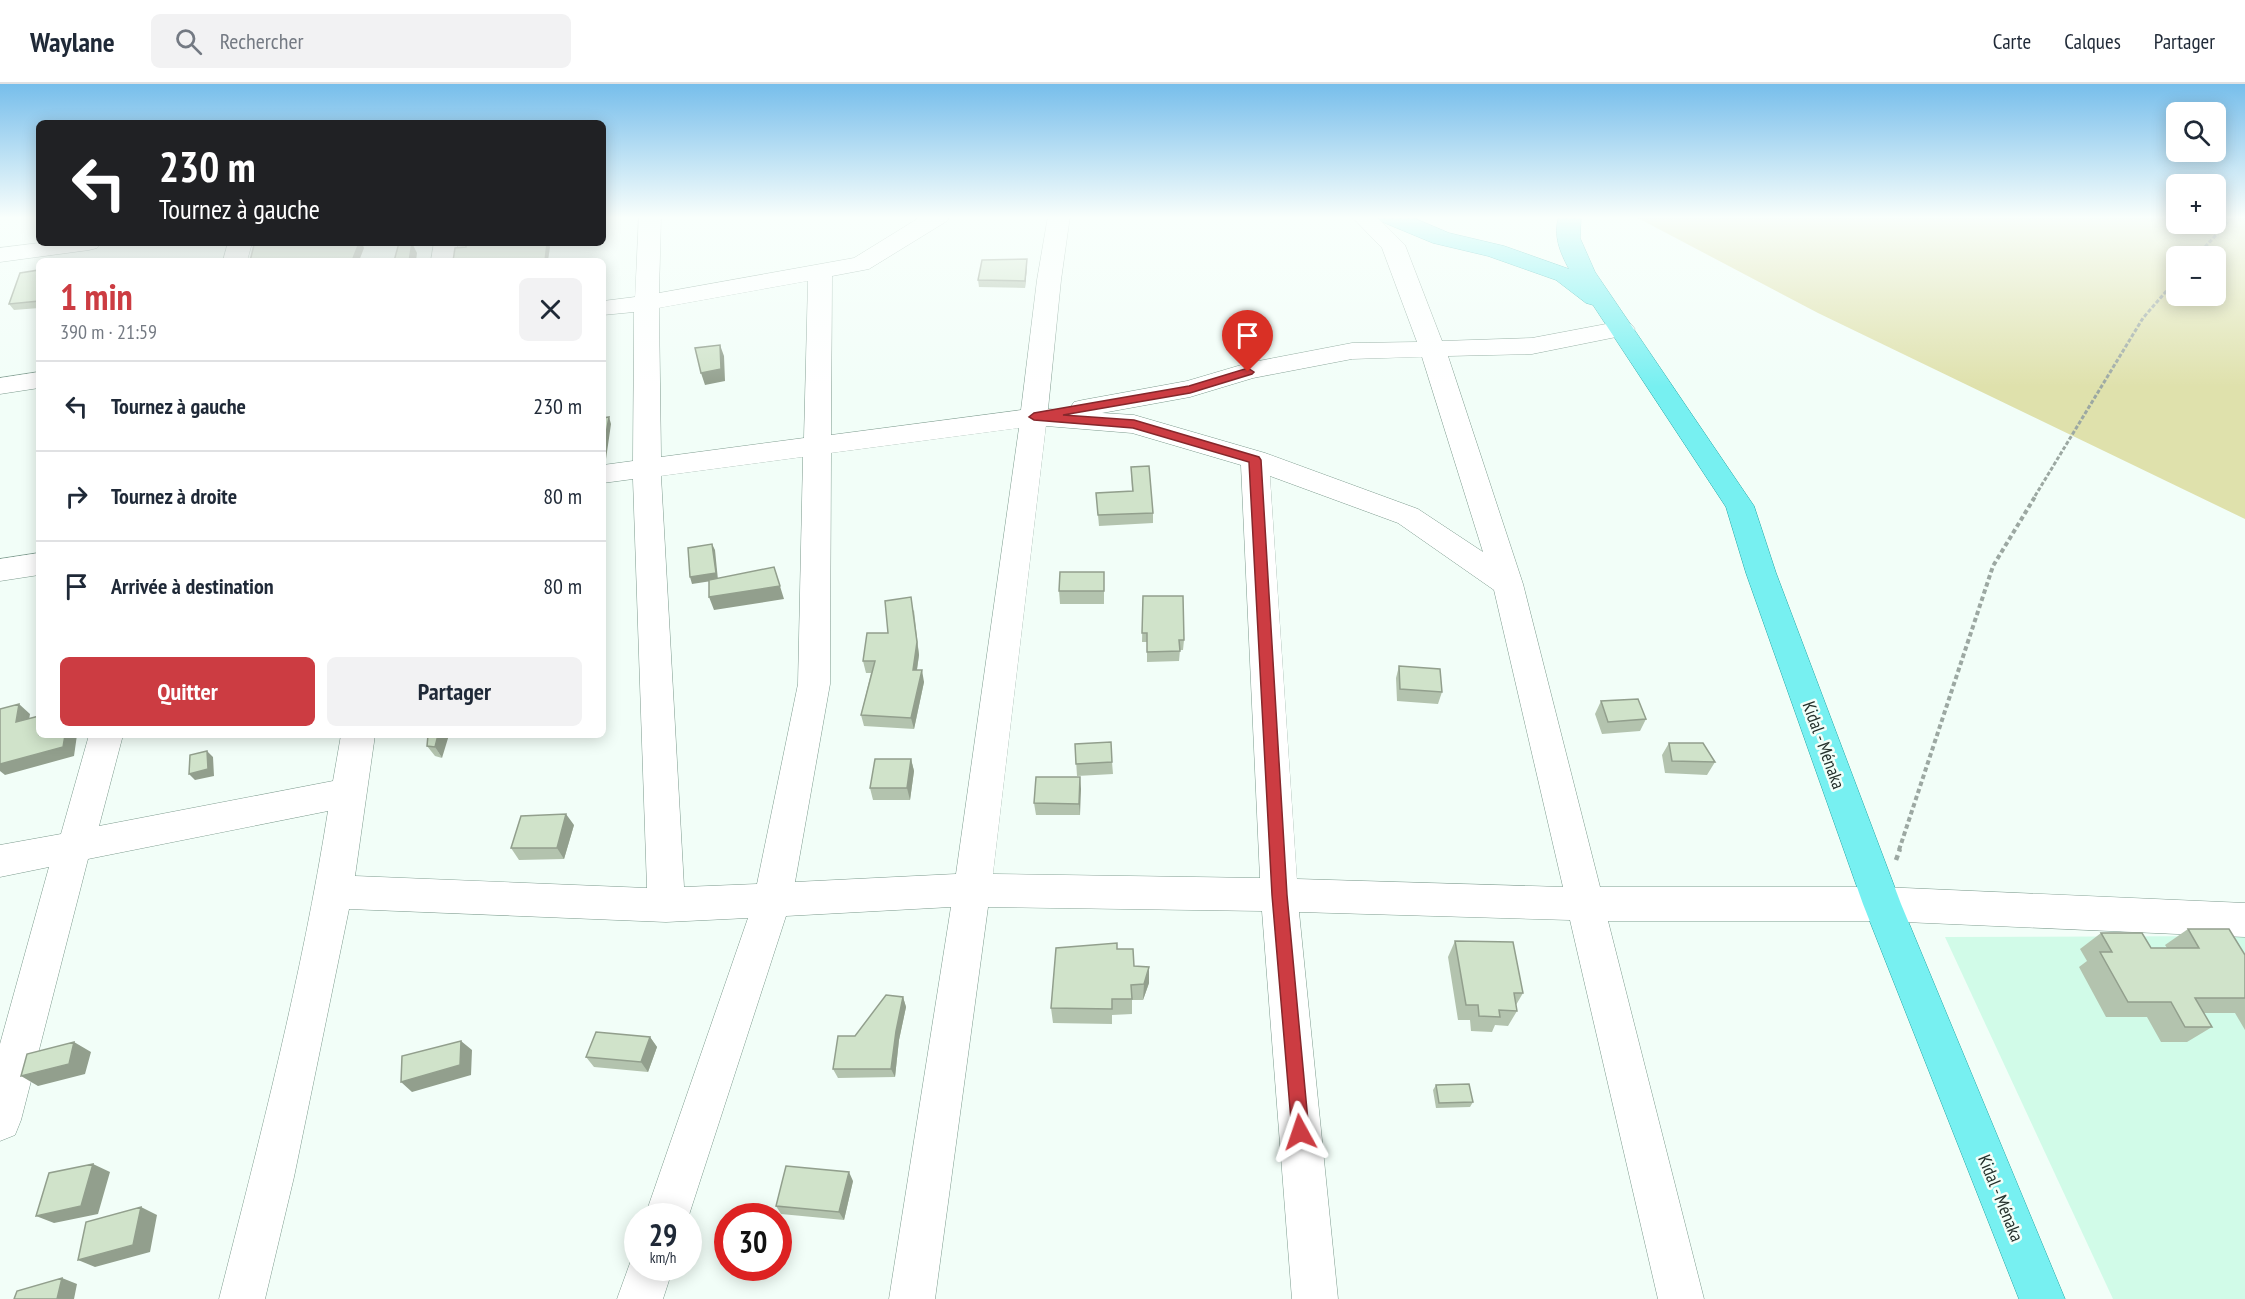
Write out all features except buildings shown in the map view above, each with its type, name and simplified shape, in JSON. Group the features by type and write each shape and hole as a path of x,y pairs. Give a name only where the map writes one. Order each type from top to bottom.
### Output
{"main road":[{"path":"1555,273 1564,276 1601,302"},
{"name":"Kidal - Ménaka","path":"1583,273 1740,506 1761,573 1882,904 2042,1299"}],"street":[{"path":"647,273 646,467 666,905"},
{"path":"606,308 646,303 811,273"},
{"path":"671,1203 773,900 814,684 820,273"},
{"path":"912,1299 972,890 1034,417 1050,273"},
{"path":"1404,273 1432,347 1508,584 1681,1299"},
{"path":"606,474 1034,417 1190,389 1248,372 1352,351 1532,346 1622,329"},
{"path":"0,386 36,380"},
{"path":"1034,417 1134,424 1255,460 1408,516 1508,584"},
{"path":"1255,460 1280,895 1315,1299"},
{"path":"0,570 36,564"},
{"path":"0,1120 73,848 105,738"},
{"path":"242,1299 272,1178 333,892 357,738"},
{"path":"0,861 348,793"},
{"path":"333,892 666,905 972,890 1280,895 1587,904 1882,904 2245,920"},
{"path":"640,1299 646,1281"}],"path":[{"path":"1882,904 1993,566 2143,318 2166,292"}],"shaded area":[{"path":"1742,273 2166,273 2166,306 2226,306 2226,273 2245,273 2245,519 1818,313"},
{"path":"2245,936 2245,1299 2113,1299 1945,937"}],"route":[{"path":"1248,372 1190,389 1034,417 1134,424 1255,460 1280,895 1300,1132"}]}
